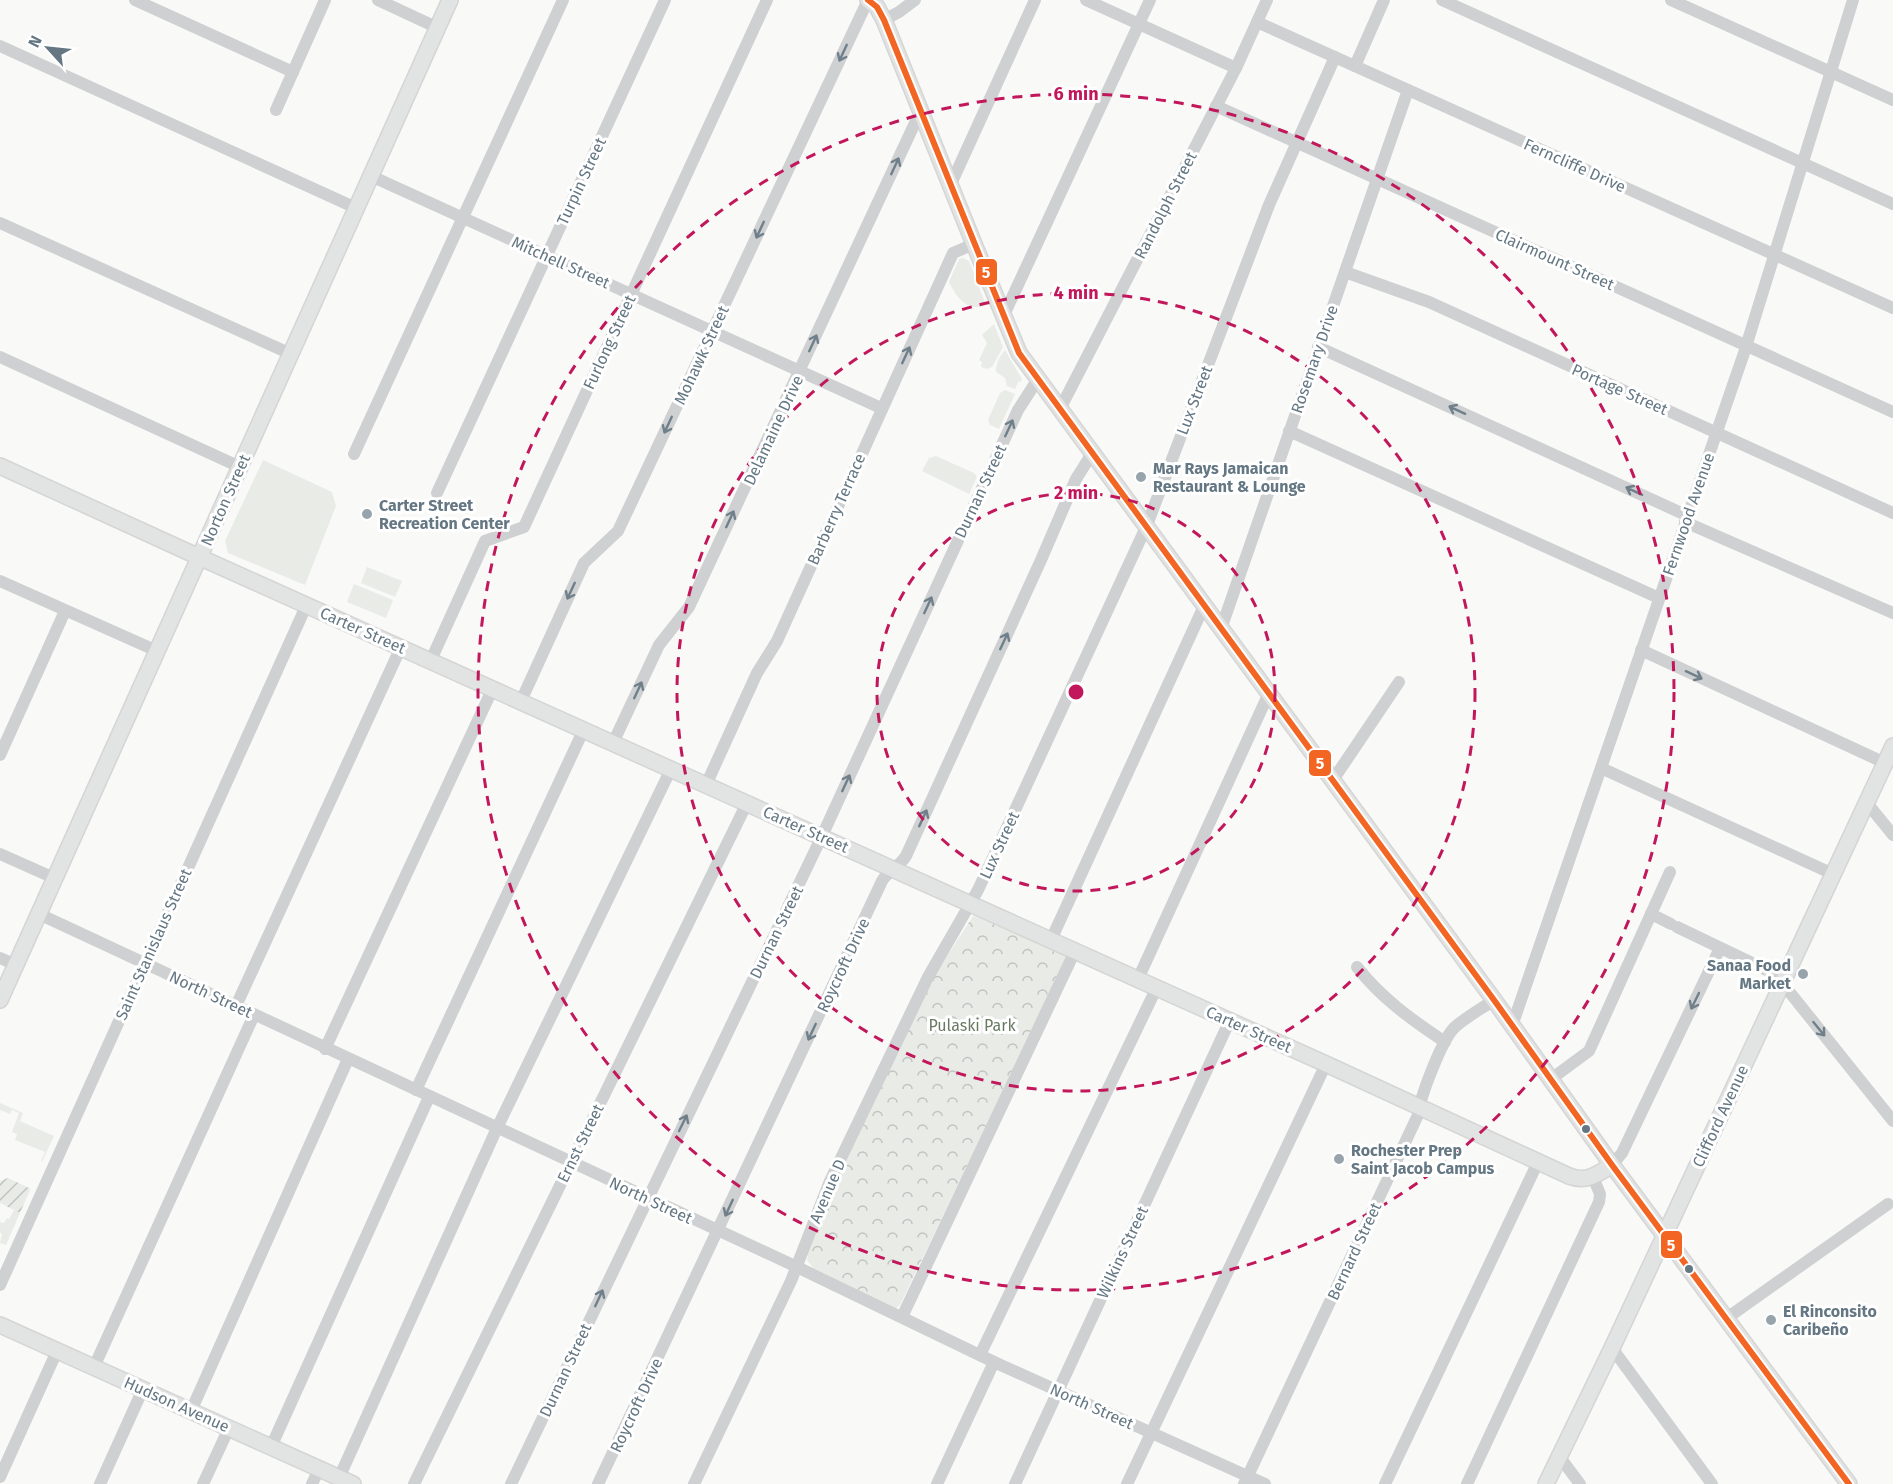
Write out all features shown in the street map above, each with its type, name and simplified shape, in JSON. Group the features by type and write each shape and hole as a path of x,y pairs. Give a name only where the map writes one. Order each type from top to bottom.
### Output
{"main road":[{"name":"Norton Street","path":"0,1000 450,0"},
{"path":"868,0 877,8 884,20 1019,353 1494,1000 1611,1165 1727,1318 1847,1483"},
{"name":"Carter Street","path":"0,465 1230,1020 1538,1162 1578,1179 1593,1177"},
{"name":"Clifford Avenue","path":"1546,1484 1612,1348 1893,746"},
{"path":"1593,1177 1611,1165"},
{"name":"Hudson Avenue","path":"0,1325 346,1481"}],"street":[{"path":"135,0 293,72"},
{"path":"276,110 326,0"},
{"path":"378,0 438,28"},
{"path":"354,454 563,0"},
{"name":"Turpin Street","path":"438,493 665,0"},
{"name":"Furlong Street","path":"431,660 485,542 524,527 767,0"},
{"name":"Mohawk Street","path":"521,701 584,563 618,531 868,0"},
{"path":"884,20 915,0"},
{"path":"951,184 1035,0"},
{"path":"1086,0 1236,68"},
{"path":"1004,315 1150,0"},
{"name":"Randolph Street","path":"1060,410 1236,68 1267,0"},
{"path":"1355,66 1384,0"},
{"path":"1442,0 1893,204"},
{"path":"1671,0 1893,100"},
{"name":"Fernwood Avenue","path":"1512,1026 1746,345 1853,0"},
{"name":"Ferncliffe Drive","path":"1257,22 1893,308"},
{"path":"0,46 357,208"},
{"name":"Lux Street","path":"972,904 1147,525 1265,216 1335,57"},
{"name":"Rosemary Drive","path":"1221,629 1408,90"},
{"name":"Clairmount Street","path":"1216,106 1893,412"},
{"name":"Delamaine Drive","path":"613,743 658,645 689,607 921,110"},
{"name":"Mitchell Street","path":"371,176 881,408"},
{"path":"0,223 291,354"},
{"name":"Barberry Terrace","path":"706,785 757,673 777,640 953,252 974,244"},
{"name":"Portage Street","path":"1345,272 1429,302 1893,513"},
{"path":"1318,347 1893,613"},
{"path":"0,357 240,466"},
{"name":"Durnan Street","path":"511,1484 822,836 1017,411 1038,379"},
{"path":"1289,431 1659,598"},
{"name":"Roycroft Drive","path":"598,1484 882,881 886,874 895,869 906,856 1076,479 1093,452"},
{"path":"0,581 157,651"},
{"name":"Saint Stanislaus Street","path":"0,1285 307,604"},
{"path":"1051,940 1204,606"},
{"path":"0,755 65,611"},
{"path":"236,1006 401,647"},
{"path":"1641,650 1885,763"},
{"path":"1333,780 1399,682"},
{"path":"325,1048 493,688"},
{"path":"1138,979 1269,693"},
{"path":"416,1090 584,729"},
{"path":"1601,768 1833,874"},
{"path":"346,1481 497,1128 671,769"},
{"name":"Ernst Street","path":"414,1484 747,803"},
{"path":"1867,803 1893,835"},
{"path":"0,854 54,878"},
{"path":"1551,1079 1589,1051 1670,872"},
{"name":"Avenue D","path":"694,1484 797,1268 830,1180 914,1004 932,968 972,904"},
{"name":"North Street","path":"39,914 994,1362 1151,1433 1246,1480 1265,1484"},
{"path":"1651,914 1775,974 1893,1121"},
{"path":"1611,1165 1622,1153 1720,948"},
{"path":"902,1317 1075,951"},
{"path":"0,958 16,965"},
{"path":"1357,967 1384,998 1445,1042"},
{"path":"981,1355 1157,987"},
{"name":"Bernard Street","path":"1246,1480 1418,1115 1421,1098 1445,1042 1454,1028 1494,1000"},
{"path":"94,1367 254,1015"},
{"name":"Wilkins Street","path":"1015,1484 1230,1020"},
{"path":"191,1411 348,1059"},
{"path":"1127,1484 1326,1064"},
{"path":"271,1447 429,1097"},
{"path":"1385,1484 1538,1162"},
{"path":"1467,1484 1600,1200 1593,1177"},
{"path":"1727,1318 1888,1204"},
{"path":"1612,1348 1712,1484"},
{"path":"0,1477 57,1351"},
{"path":"937,1484 994,1362"},
{"path":"100,1484 143,1389"},
{"path":"203,1484 229,1428"},
{"path":"1559,1456 1580,1484"},
{"path":"312,1484 319,1468"}],"green space":[{"path":"959,259 969,261 986,305 974,307 963,302 949,282"},
{"path":"994,324 1003,347 992,367 987,369 981,367 982,362 979,360 987,343 982,335"},
{"path":"1005,350 1022,379 1015,389 1007,386 1005,378 996,372 998,361"},
{"path":"1005,390 1015,394 999,429 990,425 988,420 1000,393"},
{"path":"936,456 974,473 977,477 969,494 922,471 929,458"},
{"path":"263,460 332,492 336,506 305,585 228,553 225,541"},
{"path":"367,567 402,581 395,597 361,583"},
{"path":"354,584 393,600 386,618 347,602"},
{"name":"Pulaski Park","path":"973,916 987,919 1065,953 1067,957 900,1305 896,1308 813,1268 807,1260 809,1249 836,1182 928,986"},
{"path":"0,1103 23,1113 20,1121 54,1136 42,1162 45,1152 15,1140 17,1134 12,1132 19,1113 12,1110 10,1114 0,1110"},
{"path":"8,1178 30,1190 20,1213 0,1203 0,1181"},
{"path":"14,1210 20,1213 6,1245 0,1243 2,1234 0,1233 0,1222 4,1223 7,1218 9,1219"}],"transit line":[{"name":"5","path":"868,0 877,7 884,20 1019,353 1494,1000 1612,1165 1849,1484"}],"place":[{"name":"Mar Rays Jamaican Restaurant & Lounge","path":"1141,477"},
{"name":"Carter Street Recreation Center","path":"367,514"},
{"name":"Sanaa Food Market","path":"1803,974"},
{"name":"Rochester Prep Saint Jacob Campus","path":"1339,1159"},
{"name":"El Rinconsito Caribeño","path":"1771,1320"}]}
